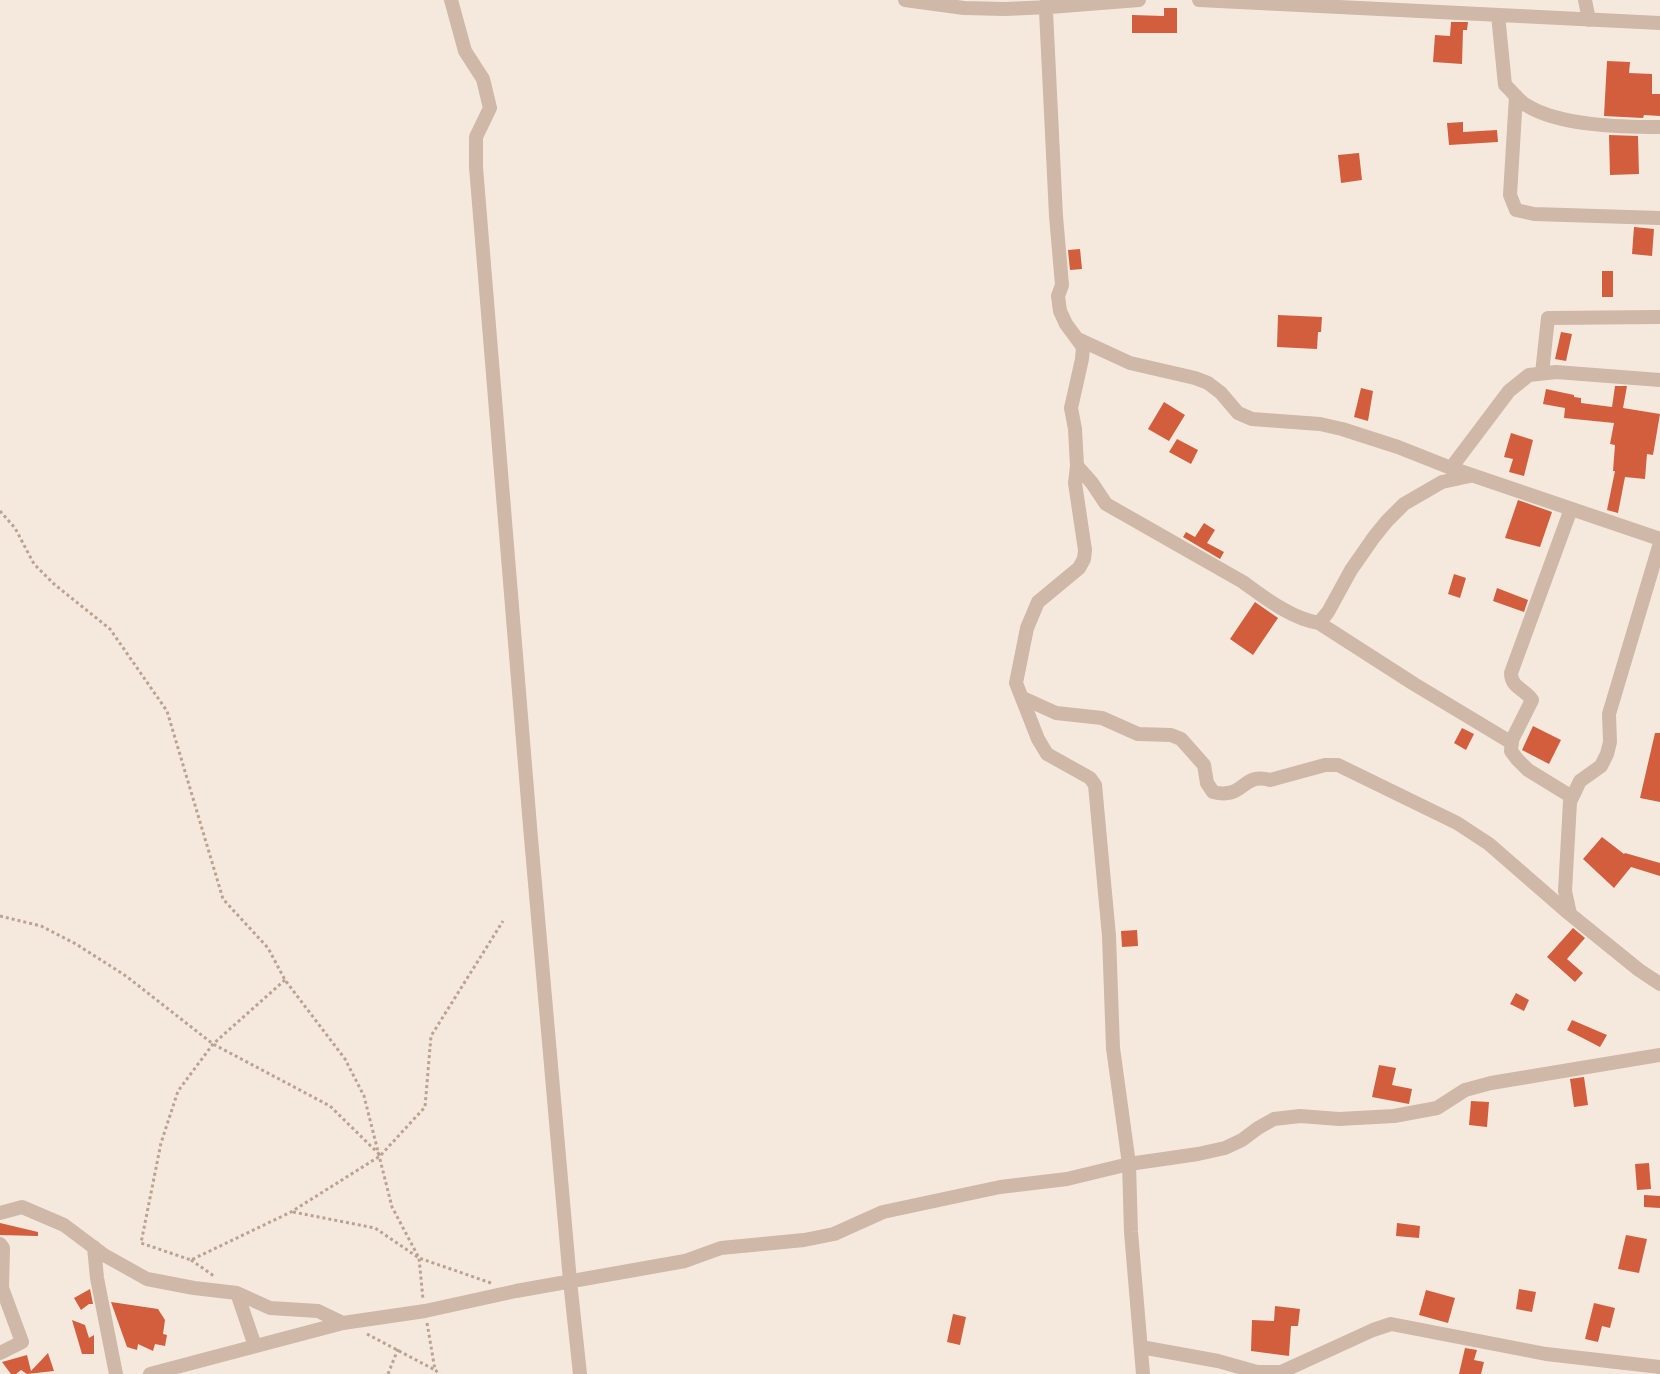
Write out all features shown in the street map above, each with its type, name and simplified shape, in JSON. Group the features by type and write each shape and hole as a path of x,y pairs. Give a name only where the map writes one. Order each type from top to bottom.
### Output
{"street":[{"path":"451,0 465,51 483,79 490,108 476,137 476,167 531,838 580,1374"},
{"path":"905,0 964,8 1005,9 1048,3 1139,0"},
{"path":"1199,0 1660,23"},
{"path":"1585,0 1589,20"},
{"path":"1048,3 1046,18 1056,216 1062,285 1058,297 1060,311 1066,324 1083,347 1071,408 1075,429 1077,466 1075,483 1085,550 1084,559 1078,568 1038,602 1027,627 1016,683 1038,739 1047,754 1090,778 1095,785 1109,936 1113,1048 1129,1164 1131,1232 1143,1374"},
{"path":"1498,15 1505,85 1525,105 1559,119 1628,127 1660,127"},
{"path":"1516,96 1510,195 1516,210 1534,214 1660,218"},
{"path":"1542,373 1548,318 1660,318"},
{"path":"1078,339 1130,363 1208,383 1221,393 1238,413 1252,419 1320,424 1342,429 1660,541 1610,714 1608,754 1601,766 1580,781 1570,802 1565,868 1565,891 1570,914"},
{"path":"1451,468 1509,391 1530,375 1556,372 1660,380"},
{"path":"1077,466 1106,504 1243,582 1306,621 1319,623 1512,743"},
{"path":"1319,623 1328,612 1351,570 1387,520 1404,504 1442,482 1472,475"},
{"path":"1571,509 1510,674 1514,685 1532,700 1512,743 1511,751 1528,770 1572,797"},
{"path":"1023,698 1056,713 1102,718 1138,734 1171,735 1181,739 1204,765 1207,783 1213,792 1224,795 1240,790 1246,782 1252,779 1270,780 1325,765 1338,765 1457,823 1489,844 1570,914 1660,984"},
{"path":"150,1374 344,1323 425,1311 516,1291 685,1261 721,1248 804,1240 834,1234 883,1212 1000,1187 1067,1179 1129,1164 1225,1148 1274,1119 1300,1116 1339,1119 1394,1116 1437,1108 1466,1090 1491,1083 1660,1055"},
{"path":"0,1213 22,1207 64,1225 94,1247 147,1279 237,1293 270,1308 318,1311 344,1323"},
{"path":"0,1244 3,1248 2,1288 22,1342 0,1353"},
{"path":"94,1247 97,1278 116,1374"},
{"path":"237,1293 255,1346"},
{"path":"1141,1347 1218,1361 1257,1372 1281,1372 1390,1324 1546,1354 1660,1367"}],"path":[{"path":"0,511 15,528 34,564 54,584 110,629 167,711 223,898 268,948 285,980 345,1059 364,1096 392,1207 418,1258 435,1370"},
{"path":"0,916 41,926 76,944 126,976 213,1044 330,1106 380,1155"},
{"path":"285,980 213,1044 178,1091 161,1143 141,1243 191,1260 291,1212 380,1155 425,1107 431,1036 503,921"},
{"path":"291,1212 375,1228 418,1258 516,1291"},
{"path":"344,1323 398,1349 440,1374"},
{"path":"388,1374 398,1349"}],"building":[{"path":"1164,8 1177,8 1177,33 1132,33 1132,15 1164,16"},
{"path":"1451,22 1468,22 1467,30 1463,30 1462,64 1433,62 1435,35 1450,36"},
{"path":"1607,61 1630,62 1629,73 1652,74 1652,94 1660,94 1660,116 1644,115 1643,118 1604,116"},
{"path":"1463,122 1463,132 1497,130 1498,142 1449,145 1447,123"},
{"path":"1609,135 1638,136 1639,174 1610,175"},
{"path":"1359,153 1362,180 1341,183 1338,155"},
{"path":"1634,227 1654,229 1652,256 1632,254"},
{"path":"1080,249 1082,269 1070,270 1068,250"},
{"path":"1602,271 1613,271 1613,297 1602,297"},
{"path":"1278,315 1322,317 1317,349 1277,347"},
{"path":"1561,332 1572,334 1566,361 1555,359"},
{"path":"1615,386 1627,386 1623,408 1660,414 1653,455 1647,454 1645,479 1625,477 1618,513 1607,510 1615,471 1613,471 1615,445 1610,444 1614,423 1564,418 1565,408 1543,404 1546,389 1574,395 1574,397 1581,398 1581,403 1612,407"},
{"path":"1361,388 1373,391 1368,421 1354,417"},
{"path":"1164,402 1185,415 1169,441 1148,429"},
{"path":"1511,433 1533,440 1524,476 1509,472 1513,459 1504,457"},
{"path":"1177,439 1198,450 1191,464 1169,452"},
{"path":"1518,500 1552,512 1540,547 1505,538"},
{"path":"1204,523 1215,530 1207,543 1224,552 1220,559 1183,537 1186,532 1195,537"},
{"path":"1454,574 1466,578 1460,598 1448,594"},
{"path":"1497,588 1528,600 1524,612 1493,601"},
{"path":"1255,602 1278,618 1253,655 1230,639"},
{"path":"1533,726 1561,740 1549,764 1522,750"},
{"path":"1462,728 1474,734 1466,750 1454,743"},
{"path":"1655,733 1660,733 1660,802 1640,798"},
{"path":"1602,837 1624,854 1660,863 1660,876 1631,867 1614,888 1583,859"},
{"path":"1573,928 1585,938 1567,959 1583,973 1575,982 1547,957"},
{"path":"1137,930 1138,946 1122,947 1121,931"},
{"path":"1516,993 1529,1000 1524,1011 1510,1004"},
{"path":"1572,1020 1607,1035 1600,1047 1567,1030"},
{"path":"1379,1065 1396,1068 1392,1085 1412,1089 1409,1104 1372,1097"},
{"path":"1584,1077 1588,1105 1574,1107 1570,1079"},
{"path":"1471,1101 1489,1102 1487,1127 1469,1125"},
{"path":"1649,1163 1651,1189 1637,1190 1635,1164"},
{"path":"1644,1195 1660,1196 1660,1208 1644,1207"},
{"path":"0,1223 38,1232 38,1236 0,1235"},
{"path":"1397,1223 1420,1226 1419,1238 1396,1236"},
{"path":"1626,1235 1647,1239 1639,1273 1618,1269"},
{"path":"90,1289 93,1304 81,1310 74,1298"},
{"path":"1519,1289 1536,1292 1532,1312 1516,1309"},
{"path":"1426,1290 1455,1298 1448,1323 1419,1315"},
{"path":"111,1302 158,1309 165,1320 163,1334 167,1335 165,1346 155,1344 153,1351 138,1344 137,1350 127,1347"},
{"path":"1594,1303 1615,1308 1610,1328 1602,1326 1598,1342 1585,1339"},
{"path":"1275,1306 1300,1309 1298,1326 1291,1326 1289,1356 1251,1351 1252,1320 1274,1321"},
{"path":"953,1314 966,1317 960,1345 947,1342"},
{"path":"72,1320 85,1325 89,1338 94,1335 94,1354 82,1354"},
{"path":"1465,1348 1477,1350 1474,1360 1484,1362 1481,1374 1459,1374"},
{"path":"48,1353 54,1371 27,1374 21,1370 16,1374 11,1374 2,1362 27,1355 31,1371"}]}
